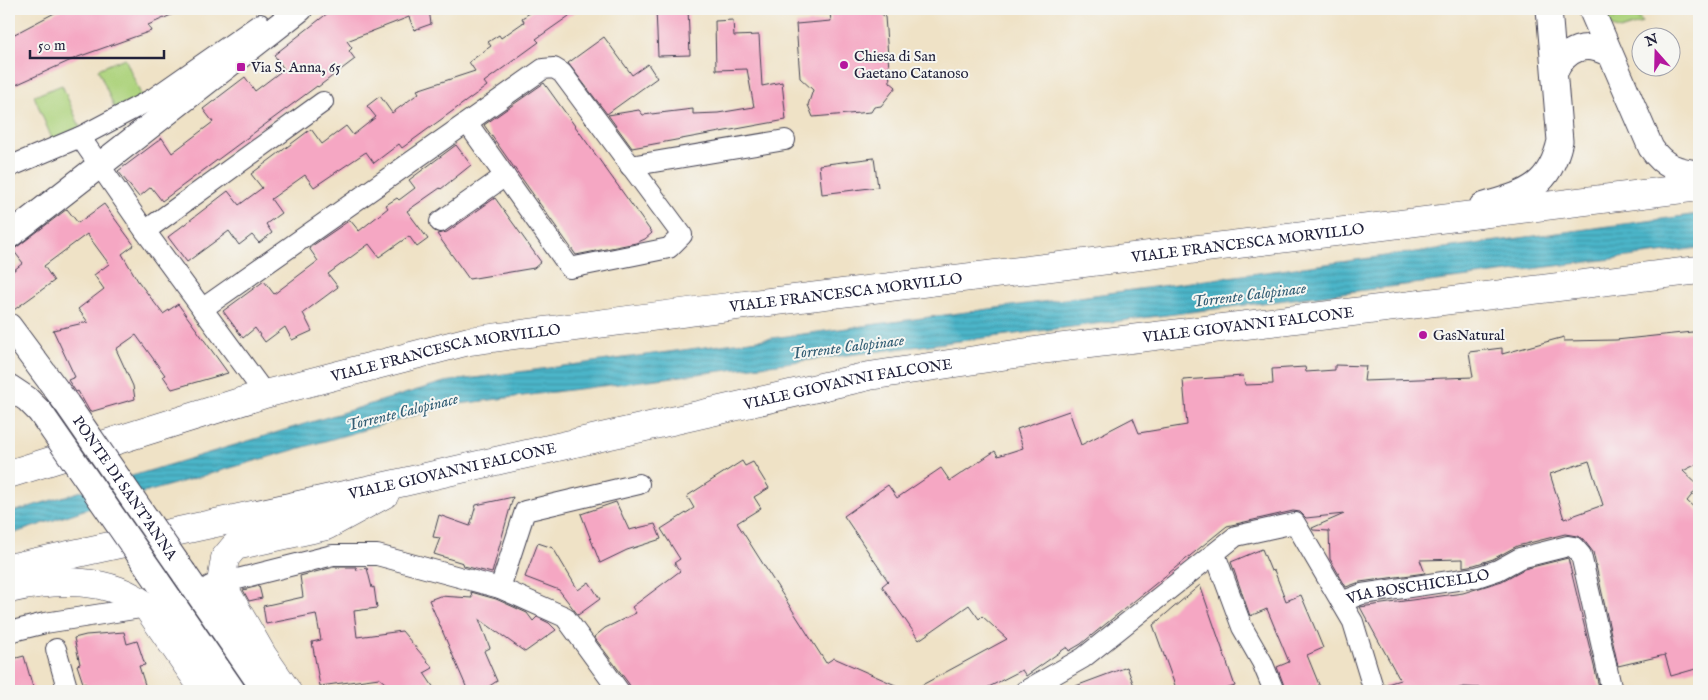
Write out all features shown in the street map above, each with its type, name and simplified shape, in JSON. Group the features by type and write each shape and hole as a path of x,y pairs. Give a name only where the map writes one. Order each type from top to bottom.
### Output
{"main road":[{"name":"VIALE FRANCESCA MORVILLO","path":"9,474 264,394 469,341 706,309 1699,187"},
{"name":"VIALE GIOVANNI FALCONE","path":"9,568 404,482 868,376 1048,349 1694,275"},
{"path":"287,691 215,584 225,558 235,546 326,526 350,515 404,482"},
{"path":"9,589 56,583 90,584 115,589 135,597 150,607 205,691"}],"street":[{"path":"9,236 300,9"},
{"path":"1432,220 1524,193 1548,174 1556,159 1560,141 1549,9"},
{"path":"1591,9 1651,148 1659,159 1669,167 1699,173"},
{"path":"9,167 80,137 154,98 260,24 269,35"},
{"path":"1555,72 1560,60 1579,47 1600,48 1610,54"},
{"path":"202,309 468,124 543,69 554,68 562,73 682,235 670,248 570,268 468,124"},
{"path":"145,231 323,102"},
{"path":"80,137 145,231 264,394"},
{"path":"630,166 785,140"},
{"path":"440,222 505,176"},
{"name":"PONTE DI SANT'ANNA","path":"9,326 67,404 265,691"},
{"name":"PONTE DI SANT'ANNA","path":"9,387 26,398 40,412 233,691"},
{"path":"500,588 525,510 639,484"},
{"name":"VIA BOSCHICELLO","path":"1025,691 1083,658 1236,536 1295,523 1353,622 1374,691"},
{"name":"VIA BOSCHICELLO","path":"1341,602 1362,594 1477,577 1498,570 1520,558 1568,546 1574,547 1581,555 1612,691"},
{"path":"1215,554 1242,627 1262,662 1274,691"},
{"path":"215,584 333,555 377,555 500,588 565,617 619,691"},
{"path":"9,632 45,623 150,607"},
{"path":"56,649 68,691"}],"green space":[{"path":"1601,9 1636,9 1642,23 1620,30 1612,27"},
{"path":"125,58 142,97 115,109 98,69"},
{"path":"62,85 80,127 52,139 34,96"}],"water":[{"name":"Torrente Calopinace","path":"1699,214 1699,248 451,405 87,509 9,535 9,513 444,382"}],"building":[{"path":"62,9 185,9 148,25 151,31 78,57 9,88 9,37"},
{"path":"333,9 429,9 431,24 414,30 409,17 347,41 352,48 349,51 355,59 318,87 162,201 151,187 139,197 118,171 162,138 172,153 213,122 203,109 245,77 255,91 284,69 274,55"},
{"path":"536,9 579,9 536,39 539,42 484,82 487,86 402,148 399,144 374,163 366,152 314,187 305,175 271,199 281,213 266,224 272,233 259,243 252,235 239,245 229,231 187,262 168,237 228,191 239,205 262,188 251,174 311,129 322,144 346,126 353,135 376,117 367,106 380,96 392,113 419,93 417,90 475,71 469,62 491,46 488,42 499,35 501,38 524,22 522,18"},
{"path":"656,9 688,9 690,55 658,56"},
{"name":"Chiesa di San Gaetano Catanoso","path":"837,9 876,9 885,17 890,82 896,87 881,106 874,107 871,112 813,117 808,105 813,90 800,78 796,24 831,21 830,13"},
{"path":"733,20 734,36 759,35 762,86 782,82 786,120 632,148 608,115 639,110 643,115 693,109 693,114 718,113 754,107 747,69 716,70 715,21"},
{"path":"604,37 632,75 648,64 657,78 607,114 568,63"},
{"path":"544,83 652,233 645,239 636,243 576,255 484,125"},
{"path":"456,145 471,165 441,189 407,211 428,239 417,247 409,236 379,257 369,244 328,274 338,287 303,313 312,331 292,340 285,327 265,342 255,328 243,338 223,311 264,281 274,294 318,261 309,248 350,220 359,231 388,208 386,205 397,198 399,200 415,188 409,180"},
{"path":"874,158 878,187 822,194 819,165"},
{"path":"495,198 541,262 534,268 469,279 437,234 447,232"},
{"path":"104,204 134,245 122,254 138,281 163,314 178,304 228,373 172,389 163,376 165,375 136,335 116,349 133,386 135,399 90,412 78,391 76,392 68,380 75,377 53,330 88,322 78,309 104,289 94,275 109,264 87,234 44,266 54,281 9,312 9,274 23,263 13,250 67,209 78,223"},
{"path":"1692,332 1699,333 1699,463 1683,471 1699,486 1687,501 1699,512 1699,668 1671,676 1665,655 1618,666 1593,552 1583,539 1577,536 1565,534 1517,546 1493,559 1463,567 1463,559 1420,560 1425,573 1360,582 1346,587 1330,559 1329,531 1313,530 1312,528 1344,514 1306,518 1300,512 1293,511 1227,526 1081,644 1069,651 1067,647 1026,676 1022,670 981,691 911,691 1007,639 982,616 979,619 969,605 919,640 882,586 888,581 844,516 888,485 897,498 941,468 950,481 995,451 998,456 1023,448 1017,429 1069,411 1081,445 1133,418 1139,433 1187,425 1183,380 1243,376 1245,385 1273,384 1272,369 1305,367 1306,372 1335,370 1335,365 1366,366 1364,381 1473,377 1469,352 1502,348 1502,354 1564,337 1564,341 1616,340","holes":["1589,461 1603,505 1564,519 1550,474"]},
{"path":"742,461 745,466 753,462 769,488 754,497 761,508 737,523 826,663 834,658 909,691 631,691 629,684 594,637 605,628 636,613 632,607 680,571 674,563 680,559 661,529 694,508 687,496"},
{"path":"513,497 492,573 464,566 463,563 434,554 440,538 433,537 439,515 470,526 476,505"},
{"path":"616,502 629,530 655,524 661,539 627,550 600,563 581,514"},
{"path":"538,543 553,548 578,590 589,582 600,599 578,615 559,590 525,577"},
{"path":"1262,549 1271,571 1274,570 1286,601 1301,595 1323,648 1307,655 1320,687 1316,688 1318,691 1286,691 1277,667 1289,662 1267,609 1250,616 1231,562"},
{"path":"1568,558 1600,691 1541,691 1463,687 1449,691 1386,691 1384,685 1400,680 1360,607 1463,593 1502,581 1524,569"},
{"path":"334,567 356,567 357,570 367,568 372,588 374,587 377,608 354,611 357,637 402,631 433,668 424,673 436,691 395,691 379,678 320,686 312,642 321,640 316,614 266,624 263,606 303,597 300,576"},
{"path":"1200,585 1235,686 1219,691 1177,691 1153,625"},
{"path":"259,586 262,598 249,601 243,590"},
{"path":"471,592 496,599 527,613 533,621 537,617 549,623 556,630 525,652 479,619 490,648 484,651 497,681 482,691 468,691 429,600 440,596 472,598"},
{"path":"124,632 127,644 137,641 145,665 139,666 147,691 88,691 77,665 80,664 74,638 86,635"},
{"path":"24,656 34,691 9,691 9,660"},
{"path":"1127,667 1136,691 1065,691 1065,690"}],"place":[{"name":"Chiesa di San Gaetano Catanoso","path":"844,65"},
{"name":"Via S. Anna, 65","path":"241,67"},
{"name":"GasNatural","path":"1423,335"}]}
